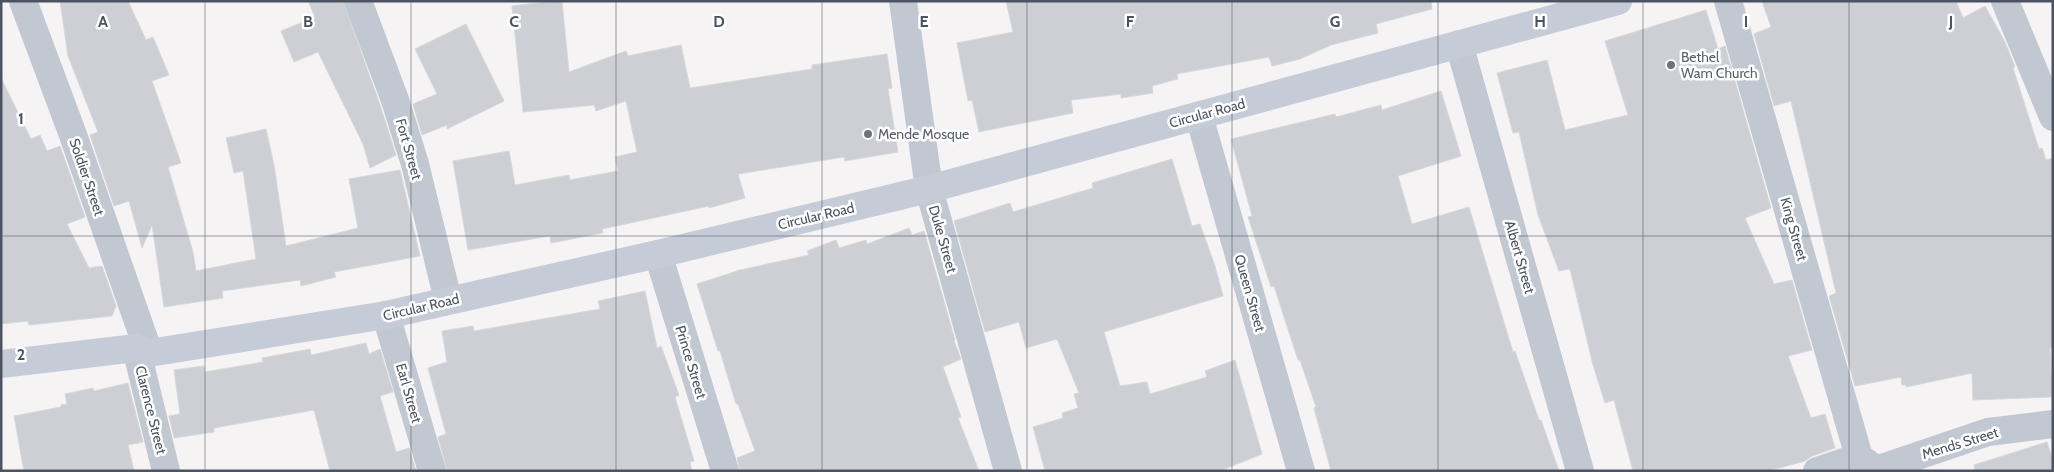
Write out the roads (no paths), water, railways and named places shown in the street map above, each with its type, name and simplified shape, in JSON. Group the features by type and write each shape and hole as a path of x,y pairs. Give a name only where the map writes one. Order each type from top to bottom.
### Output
{"main road":[{"name":"Circular Road","path":"1,364 143,351 386,315 658,254 929,189 1618,1"}],"street":[{"name":"Soldier Street","path":"23,1 73,135 143,351"},
{"name":"Fort Street","path":"358,1 395,100 415,164 448,300"},
{"name":"Duke Street","path":"903,1 929,189 1008,471"},
{"name":"King Street","path":"1728,1 1871,466"},
{"path":"2005,1 2053,117"},
{"name":"Albert Street","path":"1459,44 1580,471"},
{"name":"Queen Street","path":"1198,116 1300,471"},
{"name":"Prince Street","path":"658,254 725,471"},
{"name":"Earl Street","path":"386,315 432,471"},
{"name":"Clarence Street","path":"143,351 166,471"},
{"name":"Mends Street","path":"1816,471 1871,466 1988,432 2053,424"}],"place":[{"name":"Bethel Wam Church","path":"1671,65"},
{"name":"Mende Mosque","path":"868,134"}]}
